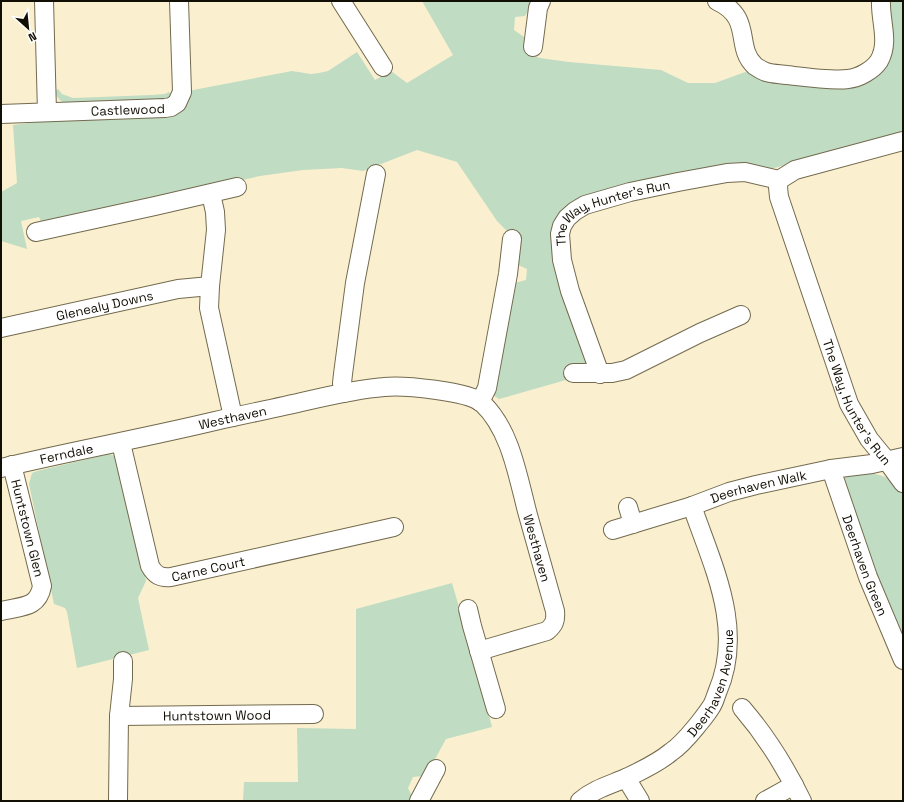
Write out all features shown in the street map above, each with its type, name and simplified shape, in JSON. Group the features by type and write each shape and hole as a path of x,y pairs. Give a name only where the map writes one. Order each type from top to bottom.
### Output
{"street":[{"path":"44,1 47,112"},
{"name":"Castlewood","path":"1,114 171,107 177,103 182,92 179,1"},
{"path":"341,1 383,68"},
{"path":"533,47 538,8 541,1"},
{"path":"717,1 726,5 737,18 749,58 755,66 765,72 848,79 867,72 878,62 884,49 881,1"},
{"path":"779,180 796,170 903,141"},
{"name":"The Way, Hunter's Run","path":"600,374 570,291 562,260 560,234 562,226 567,218 585,205 630,192 727,173 745,172 779,180 779,197 849,404 869,439 895,459 903,483"},
{"path":"344,393 342,374 355,283 376,174"},
{"path":"36,232 237,187"},
{"path":"211,194 215,212 216,230 209,308 233,417"},
{"path":"480,402 487,388 508,274 512,239"},
{"name":"Glenealy Downs","path":"1,328 178,289 210,286"},
{"path":"573,372 600,374 626,370 723,331 742,315"},
{"name":"Westhaven","path":"121,443 344,393 387,386 432,390 468,396 480,402 503,431 517,473 555,611 556,620 553,626 547,631 480,651"},
{"name":"Ferndale","path":"6,466 121,443"},
{"name":"Carne Court","path":"121,443 150,566 153,572 160,577 171,577 394,527"},
{"name":"Deerhaven Walk","path":"613,530 692,506 729,492 832,469 895,459"},
{"name":"Huntstown Glen","path":"1,611 30,604 39,597 42,586 6,466"},
{"name":"Deerhaven Green","path":"832,469 868,576 902,653"},
{"name":"Deerhaven Avenue","path":"580,801 600,788 626,778 662,758 686,739 711,707 725,671 728,654 728,634 724,598 692,506"},
{"path":"628,507 634,524"},
{"path":"468,609 496,708"},
{"path":"118,801 120,716 124,679 123,661"},
{"path":"742,708 758,727 794,785 802,801"},
{"name":"Huntstown Wood","path":"120,716 314,714"},
{"path":"419,801 436,769"},
{"path":"626,778 640,801"},
{"path":"765,801 794,785"}],"green space":[{"path":"422,1 534,1 525,16 515,17 514,30 524,37 527,54 540,58 569,62 661,70 688,83 715,83 748,71 870,74 889,1 903,1 903,135 774,168 759,169 561,215 588,362 571,372 566,380 499,399 493,395 514,283 526,280 527,269 518,265 513,237 497,221 457,162 417,150 363,171 342,168 303,170 260,176 47,224 42,224 39,217 21,221 27,249 1,241 1,192 17,183 13,125 38,122 121,119 170,115 188,91 292,71 311,74 328,71 357,52 375,80 391,71 407,83 453,55"},
{"path":"58,89 62,94 73,98 152,95 165,94 169,92 173,95 169,99 66,104 60,100 55,93 54,91"},
{"path":"109,454 116,456 119,460 146,581 138,598 149,650 77,668 67,612 65,608 54,604 29,484 32,473 37,471"},
{"path":"867,472 888,478 903,494 903,641 901,641 842,481 846,476"},
{"path":"452,583 489,710 492,727 446,739 428,772 423,776 413,777 408,788 413,801 243,801 244,782 298,782 297,728 356,729 356,609"}]}
